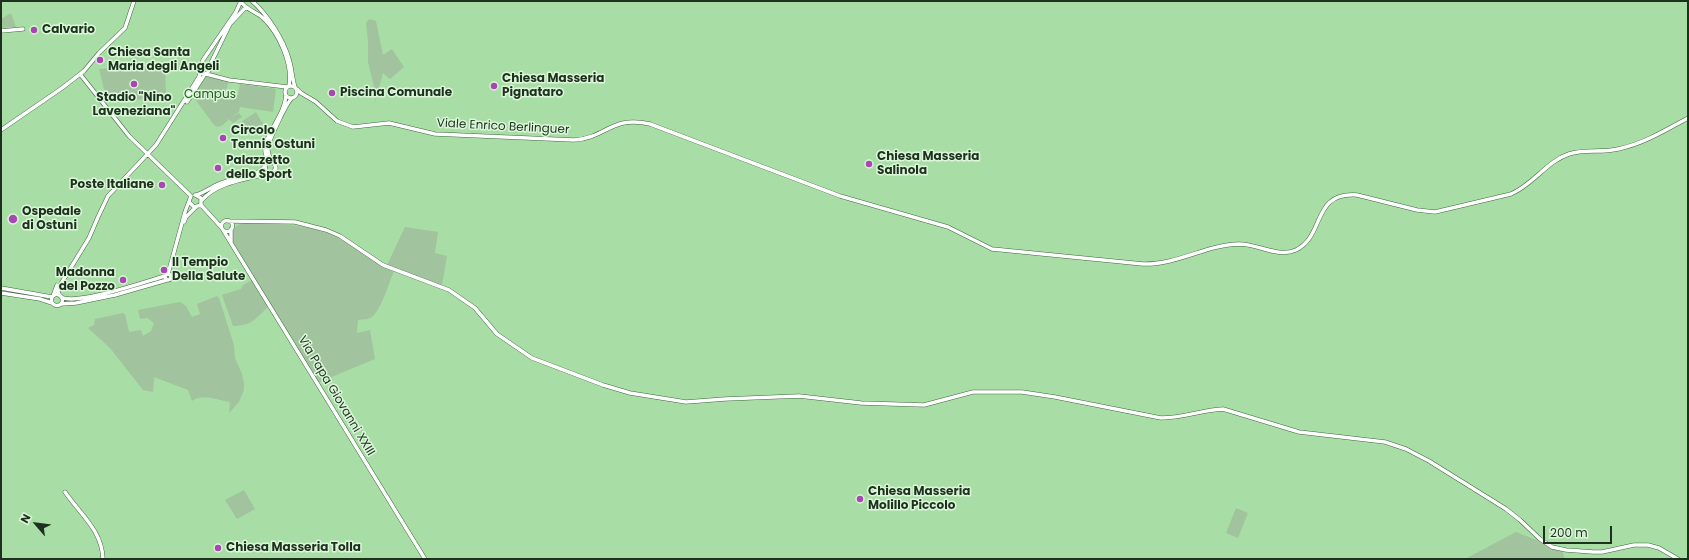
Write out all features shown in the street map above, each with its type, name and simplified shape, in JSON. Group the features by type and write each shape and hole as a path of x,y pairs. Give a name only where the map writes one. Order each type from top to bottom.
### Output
{"main road":[{"path":"1,130 80,74 103,48 125,28 134,1"},
{"path":"241,1 243,6 247,7 267,22 280,42 288,67 290,80 286,93 286,99 265,145 265,169 269,173"},
{"path":"61,304 61,297 58,292 59,287 89,238 108,196 148,155 179,110 200,73 199,69 203,60 236,12 241,1"},
{"path":"167,276 186,218 196,207 201,205 202,200 214,190 226,184 273,172 276,168 270,157 268,146 287,104 297,94 289,59 282,42 272,24 252,1 250,5 230,24 214,54 206,74 185,105 179,110"},
{"path":"1,31 23,30"},
{"path":"202,65 207,65 215,76"},
{"path":"200,73 229,80 296,88"},
{"path":"80,74 129,136 191,196"},
{"path":"279,87 293,97 306,97"},
{"name":"Viale Enrico Berlinguer","path":"296,88 345,126 357,128 389,123 435,134 574,140 588,137 620,123 639,122 862,203 948,227 992,249 1152,264 1233,245 1248,244 1282,252 1294,250 1304,244 1312,235 1322,210 1336,198 1348,195 1357,195 1417,210 1435,212 1511,194 1522,190 1552,163 1569,154 1617,150 1634,145 1688,118"},
{"path":"191,196 204,192 222,182 255,174 272,162"},
{"path":"196,195 200,196 202,200"},
{"path":"167,276 191,196"},
{"path":"189,202 192,206 196,207"},
{"name":"Via Papa Giovanni XXIII","path":"201,205 212,216 232,244 425,559"},
{"name":"Via Papa Giovanni XXIII","path":"212,216 216,219 227,221 295,222 326,230 340,236 384,265 449,290 475,308 497,334 532,358 603,385 656,398 686,402 807,396 848,402 924,405 973,392 1007,392 1048,396 1162,418 1172,418 1211,409 1223,409 1299,432 1385,442 1406,449 1429,461 1506,509 1540,539 1552,547 1566,550 1602,552 1634,545 1648,545 1659,548 1678,559"},
{"path":"231,228 231,222 227,221 222,223 222,229 228,231 243,221"},
{"name":"Via Papa Giovanni XXIII","path":"231,228 232,244"},
{"path":"52,303 56,287 74,262"},
{"path":"1,288 61,297 67,300 84,298 130,287 167,276"},
{"path":"1,293 40,299 56,306 115,295 167,276"},
{"path":"65,492 84,515 98,536 103,552 103,559"}],"green space":[{"path":"11,13 16,27 1,28 1,19"},
{"path":"369,19 376,21 383,55 392,49 404,67 390,79 383,73 374,106 376,95 368,62 366,23"},
{"name":"Stadio \"Nino Laveneziana\"","path":"165,66 166,98 107,101 99,69"},
{"name":"Campus","path":"209,76 229,81 224,95 227,98 232,94 238,95 240,84 276,89 273,112 240,107 239,112 230,118 239,113 242,117 233,123 229,119 223,125 218,127 214,125 192,95 203,78"},
{"path":"256,112 263,124 248,133 241,122"},
{"path":"244,223 292,225 315,229 338,238 394,271 376,312 370,318 358,320 357,333 370,330 375,359 317,383 233,242 233,230 235,227"},
{"path":"405,227 438,232 435,253 447,256 442,285 387,265"},
{"path":"252,280 268,307 253,321 233,326 222,295 241,289 243,285"},
{"path":"217,296 219,298 234,345 235,358 242,374 244,384 244,390 239,402 229,413 230,402 205,397 192,401 188,390 154,377 153,392 143,390 110,348 88,328 94,325 95,319 123,313 125,314 129,332 141,330 143,336 151,331 154,323 147,318 140,319 138,310 180,302 186,306 192,317 200,314 197,304"},
{"path":"244,490 255,509 237,519 225,500"},
{"path":"1236,508 1248,513 1238,538 1226,533"},
{"path":"1516,532 1562,550 1565,559 1465,559"}],"place":[{"name":"Calvario","path":"34,30"},
{"name":"Chiesa Santa Maria degli Angeli","path":"100,60"},
{"name":"Stadio \"Nino Laveneziana\"","path":"134,84"},
{"name":"Chiesa Masseria Pignataro","path":"494,86"},
{"name":"Piscina Comunale","path":"332,93"},
{"name":"Circolo Tennis Ostuni","path":"223,138"},
{"name":"Chiesa Masseria Salinola","path":"869,164"},
{"name":"Palazzetto dello Sport","path":"218,168"},
{"name":"Poste Italiane","path":"162,185"},
{"name":"Ospedale di Ostuni","path":"13,219"},
{"name":"Il Tempio Della Salute","path":"164,270"},
{"name":"Madonna del Pozzo","path":"123,280"},
{"name":"Chiesa Masseria Molillo Piccolo","path":"860,499"},
{"name":"Chiesa Masseria Tolla","path":"218,548"}]}
